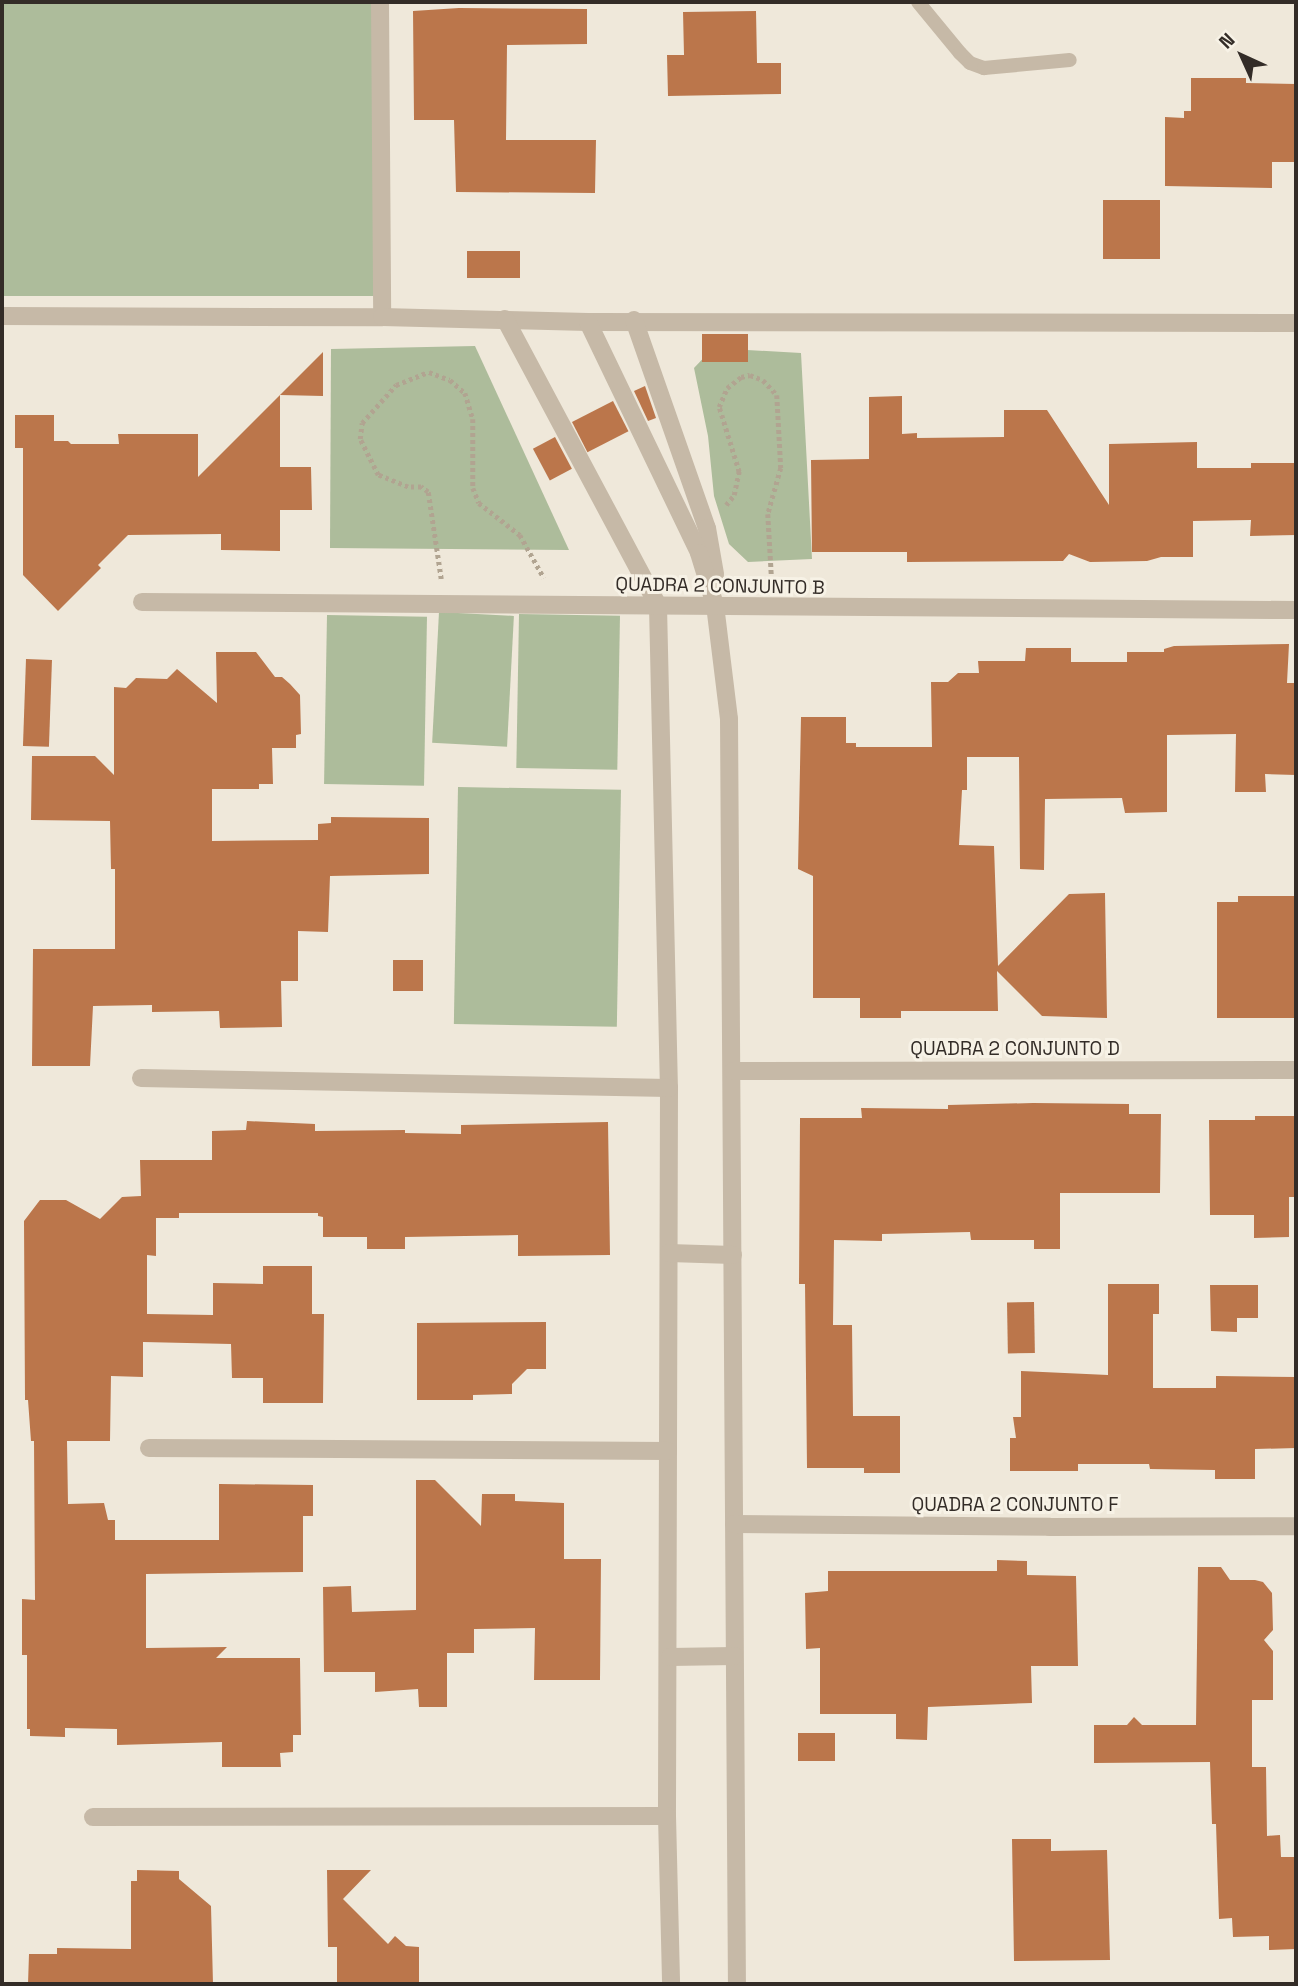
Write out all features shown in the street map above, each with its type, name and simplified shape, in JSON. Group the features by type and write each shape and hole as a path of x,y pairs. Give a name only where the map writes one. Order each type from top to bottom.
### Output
{"street":[{"path":"380,2 382,317"},
{"path":"2,316 382,317 588,322 1296,323"},
{"path":"505,319 658,606 669,1088 670,1657 667,1816 671,1984"},
{"path":"634,320 708,528 729,719 737,1984"},
{"path":"588,322 699,553 718,605"},
{"name":"QUADRA 2 CONJUNTO B","path":"142,602 445,605 558,603 718,605 773,609 1296,611"},
{"name":"QUADRA 2 CONJUNTO D","path":"733,1071 1296,1070"},
{"path":"141,1078 669,1088"},
{"path":"669,1253 733,1255"},
{"path":"149,1448 668,1451"},
{"name":"QUADRA 2 CONJUNTO F","path":"734,1524 1296,1526"},
{"path":"670,1657 734,1656"},
{"path":"93,1817 667,1816"}],"lane":[{"path":"918,2 970,63 984,68 1070,60"}],"path":[{"path":"445,605 428,492 421,487 408,487 378,475 360,439 362,423 396,385 429,372 450,380 465,393 473,419 472,488 479,503 520,536 558,603"},
{"path":"708,528 734,495 739,472 719,407 727,388 741,377 750,376 763,380 777,395 781,468 768,514 773,609"}],"green space":[{"path":"2,2 376,2 376,296 2,296"},
{"path":"475,346 569,550 330,548 331,349"},
{"path":"713,348 801,353 812,559 748,562 729,544 714,496 708,436 694,368"},
{"path":"439,612 514,616 507,747 432,743"},
{"path":"519,614 620,616 617,770 516,768"},
{"path":"327,615 427,617 424,786 324,784"},
{"path":"458,787 621,790 617,1027 454,1024"}],"building":[{"path":"459,8 587,9 587,44 507,45 506,140 596,140 595,193 456,192 454,120 414,120 413,11"},
{"path":"756,11 757,63 781,63 781,94 668,96 667,55 684,55 683,12"},
{"path":"1191,78 1246,78 1246,83 1296,84 1296,162 1272,162 1272,188 1165,186 1165,117 1184,118 1184,111 1191,111"},
{"path":"1103,200 1160,200 1160,259 1103,259"},
{"path":"467,251 520,251 520,278 467,278"},
{"path":"702,334 748,334 748,362 702,362"},
{"path":"323,352 323,396 280,395"},
{"path":"645,386 656,418 648,421 634,391"},
{"path":"280,395 280,467 311,467 312,510 280,510 280,551 221,550 221,534 128,535 98,565 101,568 58,611 23,575 23,448 15,448 15,415 54,415 54,441 68,441 71,444 119,444 118,434 198,434 198,477"},
{"path":"902,396 902,434 917,433 917,438 1004,437 1004,410 1047,410 1109,505 1109,444 1197,442 1197,468 1251,468 1251,463 1296,463 1296,535 1250,536 1251,520 1193,521 1193,557 1161,557 1147,561 1090,562 1069,554 1063,561 907,562 907,552 812,552 811,460 869,459 869,397"},
{"path":"613,401 628,431 587,452 572,422"},
{"path":"555,437 572,469 550,481 533,449"},
{"path":"1289,644 1287,683 1296,683 1296,775 1265,774 1266,792 1235,792 1236,734 1167,735 1167,812 1125,813 1122,798 1045,799 1044,870 1020,869 1019,757 967,757 967,790 962,790 959,845 994,846 998,966 1069,894 1105,893 1107,1018 1042,1016 997,971 998,1011 901,1011 901,1018 860,1018 860,998 813,998 813,876 798,869 801,717 846,717 846,743 856,743 856,747 932,747 931,682 948,682 958,673 979,673 978,661 1025,661 1026,648 1071,648 1071,662 1127,662 1127,652 1164,652 1164,649 1174,646"},
{"path":"216,652 256,652 275,677 282,677 290,684 300,695 301,734 296,735 296,748 272,748 273,784 259,784 259,789 212,789 212,841 318,840 318,824 331,823 331,817 429,818 429,874 330,876 328,932 298,931 298,981 281,981 282,1027 220,1028 219,1011 152,1012 152,1005 93,1006 90,1066 32,1066 33,949 115,949 115,869 111,869 110,821 31,820 32,756 95,756 114,775 114,687 126,688 136,678 167,679 177,669 217,703"},
{"path":"26,659 52,660 49,747 23,746"},
{"path":"1238,896 1296,896 1296,1018 1217,1018 1217,902 1238,902"},
{"path":"393,960 423,960 423,991 393,991"},
{"path":"1129,1104 1129,1114 1161,1114 1160,1193 1060,1193 1060,1249 1034,1249 1034,1240 971,1240 970,1232 882,1234 882,1241 834,1240 833,1325 852,1325 853,1416 900,1416 900,1473 864,1473 864,1468 807,1468 805,1284 799,1284 800,1118 862,1118 861,1108 948,1109 948,1105"},
{"path":"1255,1116 1296,1116 1296,1197 1289,1197 1289,1237 1254,1238 1254,1215 1210,1215 1209,1120 1255,1120"},
{"path":"247,1121 315,1124 315,1131 405,1130 405,1133 461,1134 461,1125 608,1122 610,1255 518,1256 518,1235 405,1237 405,1249 367,1249 367,1237 323,1237 323,1217 318,1216 318,1213 179,1213 179,1218 156,1218 156,1256 147,1255 147,1314 213,1315 213,1283 263,1284 263,1266 312,1266 312,1314 324,1314 323,1403 263,1403 263,1378 232,1378 231,1344 143,1342 143,1377 111,1376 110,1441 67,1441 68,1504 104,1503 108,1520 115,1520 115,1540 219,1540 219,1484 313,1485 313,1516 303,1516 303,1572 146,1574 146,1648 227,1647 216,1658 300,1658 301,1735 293,1735 293,1752 280,1753 281,1767 222,1767 222,1742 117,1745 117,1729 65,1728 65,1737 30,1736 30,1729 27,1729 27,1655 22,1655 22,1599 35,1600 34,1441 31,1441 28,1400 25,1400 24,1221 40,1200 66,1200 100,1219 122,1197 141,1196 140,1160 212,1160 212,1131 246,1130"},
{"path":"1108,1284 1159,1284 1159,1314 1153,1314 1153,1388 1216,1388 1216,1376 1296,1377 1296,1448 1255,1449 1255,1479 1215,1479 1215,1470 1150,1469 1149,1464 1078,1464 1078,1471 1010,1471 1010,1438 1016,1438 1013,1417 1021,1417 1021,1371 1108,1375"},
{"path":"1210,1285 1258,1285 1258,1318 1237,1318 1237,1332 1211,1331"},
{"path":"1007,1302 1034,1302 1035,1353 1008,1353"},
{"path":"546,1322 546,1369 527,1369 512,1384 512,1394 473,1395 473,1400 417,1400 417,1323"},
{"path":"416,1480 435,1480 481,1526 482,1494 515,1494 515,1501 564,1503 564,1559 601,1559 600,1680 534,1680 535,1628 474,1629 474,1653 447,1653 447,1707 419,1707 418,1689 375,1692 375,1672 324,1672 323,1587 351,1586 352,1612 416,1610"},
{"path":"997,1560 1027,1561 1027,1575 1076,1576 1078,1666 1031,1666 1032,1703 928,1707 927,1740 896,1739 896,1714 820,1714 820,1648 806,1649 805,1593 828,1591 828,1571 997,1571"},
{"path":"1198,1567 1221,1567 1230,1580 1263,1582 1272,1593 1273,1630 1264,1640 1273,1651 1273,1700 1252,1700 1252,1767 1266,1767 1267,1836 1280,1835 1281,1857 1296,1857 1296,1949 1269,1950 1269,1936 1233,1937 1232,1918 1219,1919 1216,1824 1212,1824 1210,1762 1094,1763 1094,1725 1127,1725 1134,1717 1142,1725 1196,1725"},
{"path":"798,1733 835,1733 835,1761 798,1761"},
{"path":"1012,1839 1051,1839 1051,1851 1107,1850 1110,1960 1014,1961"},
{"path":"137,1870 179,1871 179,1879 211,1906 213,1984 28,1984 29,1954 57,1954 57,1948 131,1949 131,1881 137,1881"},
{"path":"327,1870 371,1870 343,1899 388,1944 395,1936 406,1946 419,1947 419,1984 337,1984 337,1947 328,1947"}]}
